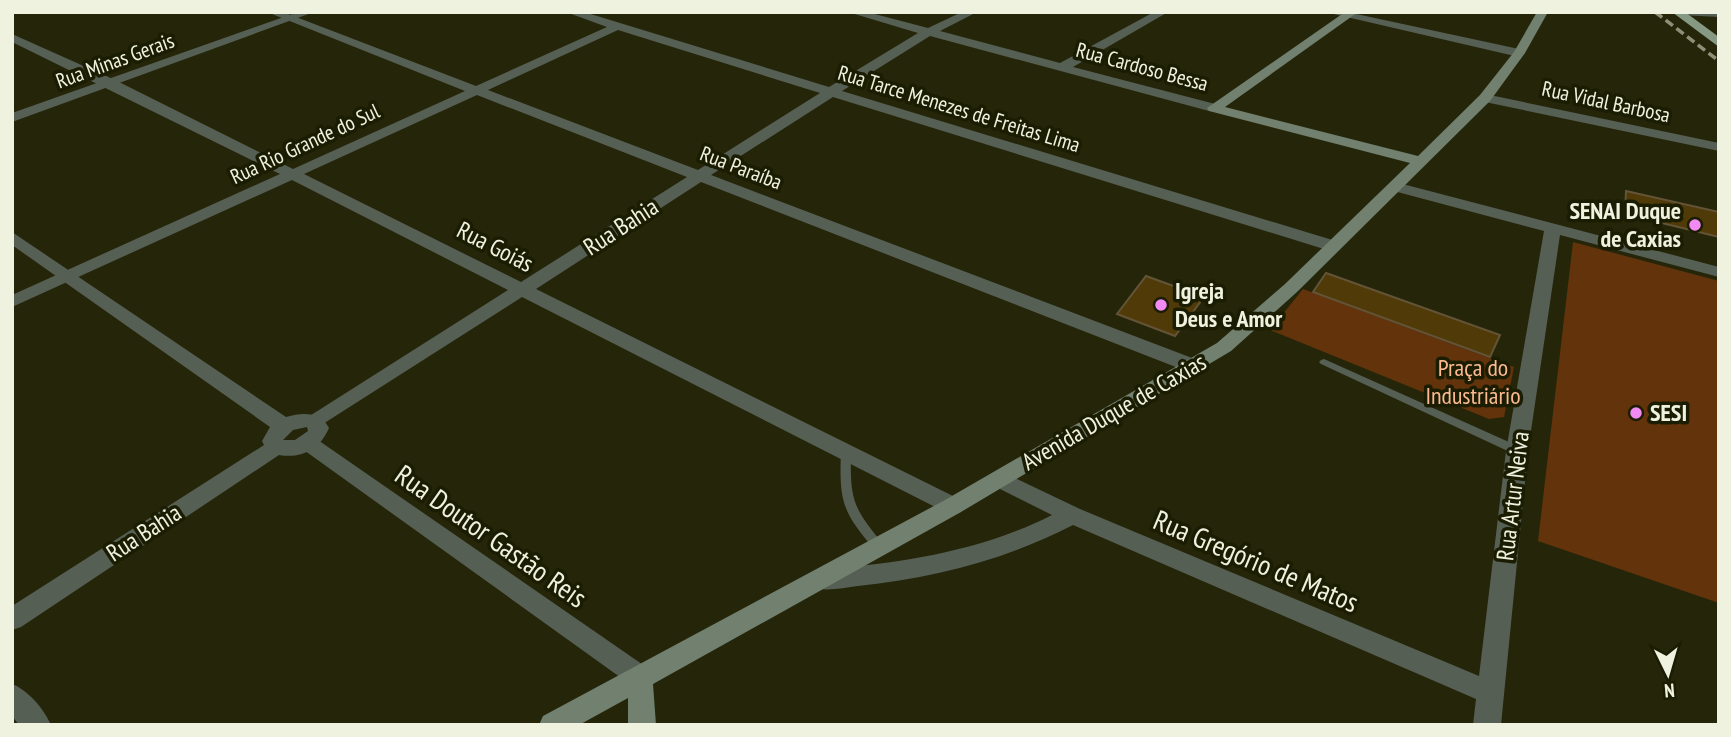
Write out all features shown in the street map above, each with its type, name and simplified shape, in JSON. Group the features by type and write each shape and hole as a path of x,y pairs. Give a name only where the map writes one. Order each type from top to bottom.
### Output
{"main road":[{"name":"Avenida Duque de Caxias","path":"553,725 953,506 1233,340 1334,246 1485,98 1519,53 1544,12"},
{"path":"1679,12 1719,43"},
{"path":"1214,108 1351,14"},
{"name":"Rua Cardoso Bessa","path":"1214,108 1420,161"},
{"path":"640,677 642,725"}],"street":[{"name":"Rua Paraíba","path":"272,12 1193,366"},
{"name":"Rua Minas Gerais","path":"12,118 309,12"},
{"name":"Rua Tarce Menezes de Freitas Lima","path":"571,12 1334,246"},
{"name":"Rua Cardoso Bessa","path":"853,12 1214,108"},
{"name":"Rua Bahia","path":"312,433 697,176 927,32 972,12"},
{"path":"1061,68 1163,12"},
{"path":"1330,12 1351,14 1519,53"},
{"path":"1679,12 1719,14"},
{"name":"Rua Rio Grande do Sul","path":"12,302 471,90 616,27"},
{"name":"Rua Goiás","path":"12,37 110,83 953,506"},
{"name":"Rua Vidal Barbosa","path":"1485,98 1719,147"},
{"path":"1395,187 1719,272"},
{"name":"Rua Artur Neiva","path":"1487,725 1517,450 1553,228"},
{"path":"12,237 69,276 280,436 285,450 312,433"},
{"name":"Rua Doutor Gastão Reis","path":"312,433 640,677"},
{"name":"Rua Bahia","path":"12,619 280,436"},
{"name":"Rua Gregório de Matos","path":"1000,479 1072,515 1491,694"},
{"name":"Avenida Duque de Caxias","path":"819,580 898,573 956,561 1016,542 1072,515"},
{"path":"12,696 37,725"}],"lane":[{"path":"1324,362 1517,450"},
{"path":"846,452 847,500 853,517 879,547"}],"green space":[{"name":"SESI","path":"1573,242 1719,281 1719,603 1538,541"},
{"name":"Praça do Industriário","path":"1303,289 1514,367 1504,417 1489,419 1270,330"}],"building":[{"name":"SENAI Duque de Caxias","path":"1626,191 1719,212 1719,237 1625,214"},
{"path":"1326,273 1500,335 1490,357 1313,292"},
{"name":"Igreja Deus e Amor","path":"1146,276 1204,297 1175,336 1117,314"}],"railway":[{"path":"1655,12 1719,61"}],"place":[{"name":"SENAI Duque de Caxias","path":"1695,225"},
{"name":"Igreja Deus e Amor","path":"1161,305"},
{"name":"SESI","path":"1636,413"}]}
